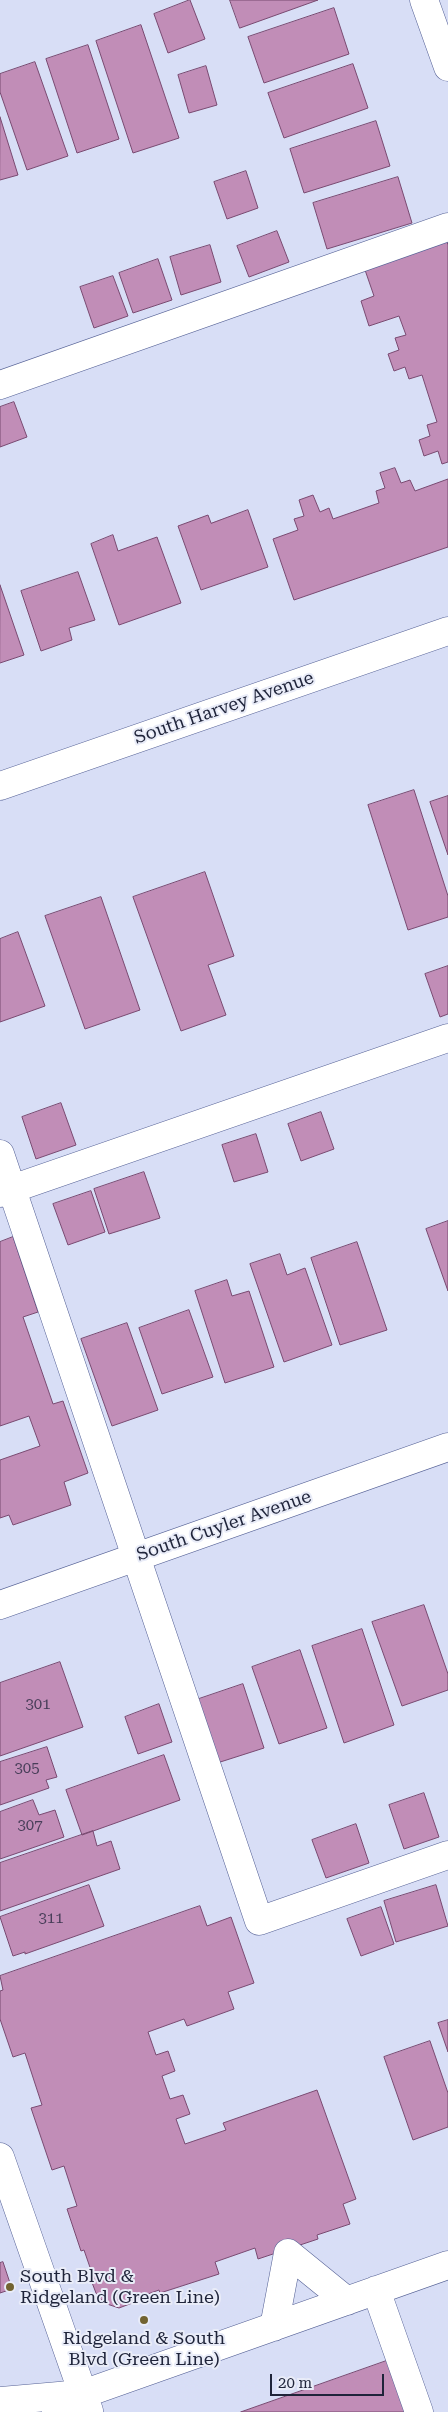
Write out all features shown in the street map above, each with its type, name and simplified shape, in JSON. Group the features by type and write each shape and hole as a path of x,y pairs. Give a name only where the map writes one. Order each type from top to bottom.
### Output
{"street":[{"path":"424,0 448,67"},
{"path":"0,385 448,227"},
{"name":"South Harvey Avenue","path":"0,786 448,631"},
{"path":"6,1191 448,1038"},
{"path":"0,1154 6,1191 136,1557 259,1921 448,1855"},
{"name":"South Cuyler Avenue","path":"0,1605 448,1447"},
{"path":"0,2157 86,2403"},
{"path":"274,2326 288,2251 347,2301"},
{"path":"56,2412 86,2403 274,2326 448,2265"},
{"path":"376,2290 419,2412"},
{"path":"0,2401 86,2403"}],"building":[{"path":"190,0 205,39 168,53 154,14"},
{"path":"230,0 318,0 240,28"},
{"path":"334,8 349,54 264,83 248,37"},
{"path":"141,25 179,138 133,153 96,41"},
{"path":"88,45 119,139 77,153 46,59"},
{"path":"35,62 68,156 27,170 0,92 0,74"},
{"path":"353,64 368,108 284,138 268,93"},
{"path":"206,66 217,105 189,113 178,75"},
{"path":"0,117 18,175 0,180"},
{"path":"376,121 390,166 304,193 290,149"},
{"path":"246,171 258,208 227,219 214,182"},
{"path":"398,177 412,223 327,249 313,203"},
{"path":"277,231 289,262 249,277 237,246"},
{"path":"446,239 448,245 448,462 442,464 438,451 424,456 419,440 430,436 427,425 437,422 422,375 409,379 405,367 394,371 388,354 399,350 395,338 406,335 399,316 369,326 361,301 374,296 364,267"},
{"path":"210,245 221,282 181,295 170,257"},
{"path":"158,259 172,300 133,313 119,273"},
{"path":"113,276 128,316 94,328 80,287"},
{"path":"14,402 27,437 0,447 0,407"},
{"path":"395,468 401,483 410,480 415,491 448,479 448,547 294,600 273,539 298,530 294,519 304,516 299,500 313,495 320,512 329,508 333,519 379,503 376,491 385,488 380,473"},
{"path":"248,510 268,567 201,590 178,526 208,515 211,523"},
{"path":"113,535 118,551 157,537 181,603 119,625 91,544"},
{"path":"78,572 95,620 69,628 72,640 41,651 21,591"},
{"path":"0,585 24,655 0,663"},
{"path":"414,790 448,896 448,917 408,930 368,805"},
{"path":"448,796 448,855 430,802"},
{"path":"205,872 234,956 208,965 226,1015 181,1031 133,897"},
{"path":"101,897 140,1010 85,1029 45,916"},
{"path":"18,932 45,1006 0,1022 0,939"},
{"path":"448,966 448,1014 440,1017 425,974"},
{"path":"61,1103 76,1145 36,1159 22,1117"},
{"path":"321,1112 334,1149 301,1161 288,1124"},
{"path":"256,1134 268,1172 234,1182 222,1145"},
{"path":"144,1172 160,1218 109,1234 94,1189"},
{"path":"91,1191 105,1232 68,1245 53,1204"},
{"path":"448,1221 448,1291 426,1229"},
{"path":"13,1237 38,1312 23,1317 53,1404 63,1401 88,1473 64,1482 71,1505 13,1525 9,1515 0,1518 0,1460 40,1446 29,1416 0,1426 0,1242"},
{"path":"357,1242 387,1330 340,1345 311,1258"},
{"path":"280,1254 287,1275 305,1268 332,1345 284,1362 250,1264"},
{"path":"227,1280 232,1296 249,1291 274,1367 225,1383 195,1291"},
{"path":"189,1310 213,1377 162,1394 139,1328"},
{"path":"127,1323 158,1410 112,1426 81,1339"},
{"path":"424,1605 448,1674 448,1690 402,1706 372,1622"},
{"path":"362,1629 394,1725 344,1743 312,1646"},
{"path":"300,1650 327,1728 279,1744 252,1667"},
{"path":"60,1662 83,1727 0,1756 0,1683"},
{"path":"243,1684 264,1748 214,1764 193,1701"},
{"path":"159,1704 172,1742 138,1754 125,1717"},
{"path":"47,1747 57,1777 46,1780 49,1788 0,1805 0,1762"},
{"path":"164,1755 180,1800 82,1835 66,1790"},
{"path":"424,1793 439,1837 404,1849 389,1805"},
{"path":"33,1800 39,1815 55,1810 64,1837 0,1859 0,1812"},
{"path":"356,1824 369,1863 326,1878 312,1840"},
{"path":"93,1831 97,1846 111,1841 120,1869 0,1911 0,1863"},
{"path":"89,1885 104,1926 25,1954 25,1952 13,1956 0,1917"},
{"path":"436,1885 448,1926 396,1942 384,1901"},
{"path":"200,1906 207,1926 231,1917 254,1983 228,1992 234,2009 187,2026 184,2019 148,2032 156,2055 168,2051 175,2071 162,2076 170,2099 183,2095 190,2114 176,2119 185,2144 226,2130 223,2123 317,2090 356,2199 343,2204 350,2224 317,2235 318,2239 258,2259 255,2248 215,2262 219,2274 160,2293 159,2290 134,2299 135,2302 119,2308 104,2303 96,2293 91,2280 94,2279 84,2250 81,2251 67,2209 77,2206 64,2166 52,2170 31,2108 42,2105 25,2053 13,2057 0,2019 0,1991 3,1990 0,1976"},
{"path":"381,1907 394,1944 361,1956 347,1919"},
{"path":"448,2020 448,2052 438,2023"},
{"path":"430,2041 448,2093 448,2127 413,2140 384,2057"},
{"path":"3,2262 12,2289 0,2293 0,2263"},
{"path":"392,2359 411,2412 241,2412"}],"place":[{"name":"South Blvd & Ridgeland (Green Line)","path":"10,2287"},
{"name":"Ridgeland & South Blvd (Green Line)","path":"144,2320"}]}
